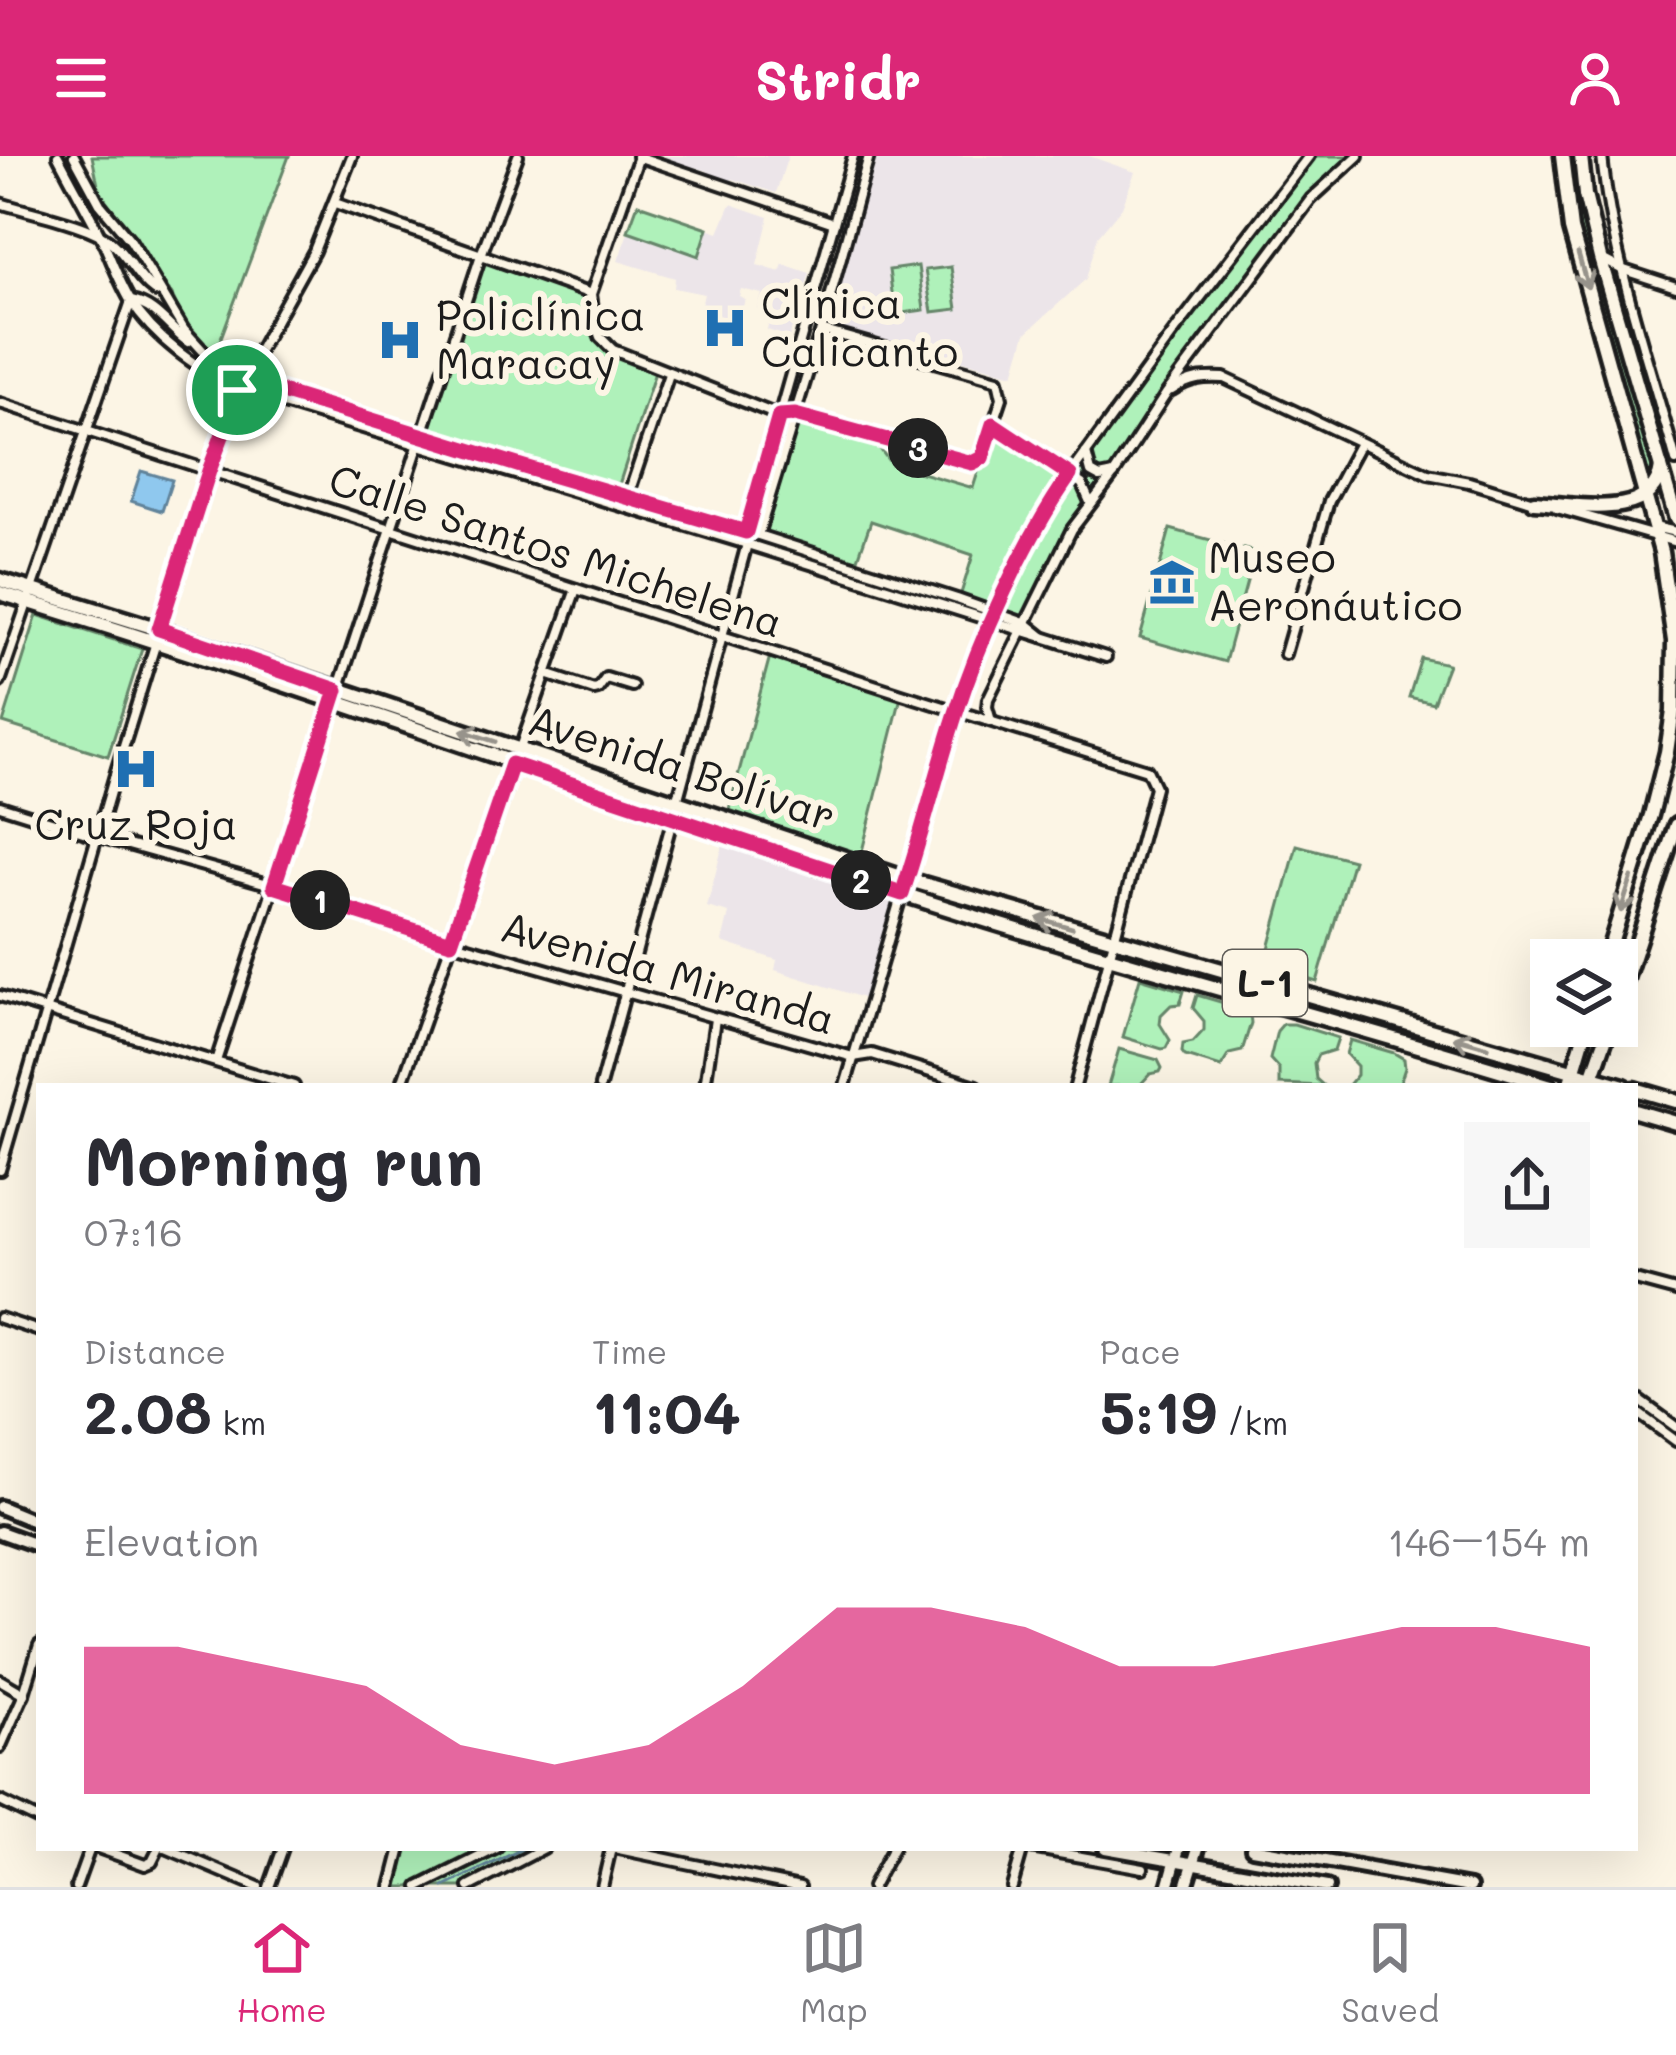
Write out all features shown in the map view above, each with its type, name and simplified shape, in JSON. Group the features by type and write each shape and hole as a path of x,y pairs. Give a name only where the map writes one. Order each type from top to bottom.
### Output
{"main road":[{"path":"1562,156 1571,229 1655,532 1674,641 1670,731 1652,815 1613,939"},
{"path":"1581,156 1600,258 1669,463 1676,519"},
{"path":"1534,502 1628,504 1655,489 1669,463"},
{"name":"Avenida Bolívar","path":"0,580 29,596"},
{"name":"Avenida Bolívar","path":"0,593 29,596 157,635 671,817 1574,1071 1591,1081"},
{"name":"Avenida Bolívar","path":"335,696 676,800 905,886 1111,956 1541,1083"},
{"path":"1638,942 1676,825"},
{"path":"1570,1083 1581,1047"},
{"path":"1591,1081 1603,1047"},
{"path":"1638,1090 1676,1102"},
{"path":"1638,1112 1676,1123"}],"street":[{"path":"58,156 131,301 175,349 237,390 627,499 994,617"},
{"path":"74,156 100,204 131,241 199,350"},
{"path":"0,1170 157,635 237,390 314,250 352,156"},
{"path":"216,1061 481,255 518,156"},
{"path":"821,330 998,380 1002,398 982,458 972,463 795,415 779,416 670,374 607,344 595,323 591,294 638,156 834,223"},
{"path":"601,1083 779,416 854,156"},
{"path":"758,536 869,156"},
{"path":"846,1083 956,711 1046,508 1310,156"},
{"path":"992,722 988,700 1072,530 1311,199 1358,156"},
{"path":"1602,156 1606,196 1669,463"},
{"path":"0,203 100,234 162,296"},
{"path":"335,203 591,294"},
{"path":"1600,258 1676,287"},
{"path":"131,301 147,305 179,336 243,380 420,441 747,538 758,536 1106,657"},
{"path":"0,682 131,301"},
{"path":"627,499 670,374"},
{"path":"1166,394 1186,381 1224,378 1429,474 1655,532 1676,542"},
{"name":"Calle Santos Michelena","path":"0,403 1147,770 1156,787 1076,1083"},
{"path":"993,424 1085,487 1090,503"},
{"path":"1285,654 1330,501 1360,443"},
{"path":"1086,452 1091,472 1100,477 1114,474"},
{"path":"1655,532 1676,532"},
{"path":"402,1083 576,589"},
{"path":"546,674 595,690 606,678 632,686"},
{"name":"Avenida Miranda","path":"0,806 715,1019 853,1057 872,1054 958,1083"},
{"path":"0,996 285,1083"},
{"path":"705,1083 715,1019"},
{"path":"1638,1281 1676,1292"},
{"path":"0,1318 36,1330"},
{"path":"1638,1399 1676,1427"},
{"path":"1638,1413 1676,1441"},
{"path":"0,1508 36,1522"},
{"path":"0,1532 36,1545"},
{"path":"0,1748 36,1655"},
{"path":"0,1680 24,1694"},
{"path":"0,1801 36,1819"},
{"path":"76,1887 93,1851"},
{"path":"103,1851 145,1865 161,1851"},
{"path":"170,1851 258,1887"},
{"path":"269,1887 282,1851"},
{"path":"392,1887 400,1851"},
{"path":"419,1887 490,1851"},
{"path":"469,1887 538,1851"},
{"path":"602,1887 612,1851"},
{"path":"640,1851 800,1887"},
{"path":"872,1887 891,1851"},
{"path":"1012,1887 1026,1851"},
{"path":"1044,1851 1143,1868"},
{"path":"1120,1851 1327,1887"},
{"path":"1168,1887 1178,1851"},
{"path":"1186,1887 1197,1851"},
{"path":"1269,1851 1470,1887"}],"shaded area":[{"path":"663,156 788,156 776,193 733,179 727,183 694,167 691,172 671,165 672,159"},
{"path":"875,156 1089,156 1135,172 1122,207 1098,236 1086,279 1026,333 1014,374 830,327"},
{"path":"638,204 719,232 731,204 769,217 757,265 780,272 783,264 810,273 789,337 767,330 771,314 758,310 762,294 741,289 739,296 745,299 739,321 700,310 704,294 674,288 675,278 618,261"},
{"path":"723,844 894,901 863,998 775,970 777,960 722,942 729,913 707,907"}],"green space":[{"path":"92,156 289,156 213,359 196,347 172,295 99,190"},
{"path":"1309,156 1360,156 1311,199 1084,504 1068,528 1025,623 959,600 973,555 871,521 855,567 758,535 795,415 870,435 891,464 973,488 993,425 1069,471"},
{"path":"1562,156 1581,156 1585,195 1662,464 1645,498 1582,265"},
{"path":"638,204 708,228 699,256 628,231"},
{"path":"483,259 588,297 594,329 606,347 655,372 617,491 427,431"},
{"path":"918,266 924,310 895,314 889,270"},
{"path":"951,267 957,309 932,312 925,270"},
{"path":"1170,529 1255,552 1225,662 1140,638"},
{"path":"37,615 142,649 108,756 3,723"},
{"path":"770,656 901,697 861,855 728,813"},
{"path":"1421,658 1448,664 1433,703 1409,697"},
{"path":"1297,845 1353,860 1317,982 1264,967"},
{"path":"1140,978 1184,991 1180,1004 1171,1005 1161,1015 1160,1024 1170,1040 1166,1048 1123,1037"},
{"path":"1197,995 1250,1014 1242,1051 1229,1054 1221,1067 1182,1052 1183,1044 1193,1042 1204,1030 1204,1021 1193,1008"},
{"path":"1283,1024 1294,1024 1338,1038 1334,1050 1318,1055 1314,1063 1321,1083 1279,1083 1279,1069 1270,1059"},
{"path":"1350,1040 1394,1053 1404,1059 1400,1083 1350,1083 1357,1066 1346,1054"},
{"path":"1119,1049 1158,1060 1162,1068 1142,1083 1109,1083"},
{"path":"406,1851 481,1851 410,1887 397,1887"},
{"path":"497,1851 533,1851 464,1887 427,1887"}],"water":[{"path":"141,471 172,480 162,511 131,501"}],"waterway":[{"path":"444,1887 518,1851"}],"place":[{"name":"Clínica Calicanto","path":"725,328"},
{"name":"Policlínica Maracay","path":"400,340"},
{"name":"Museo Aeronáutico","path":"1172,582"},
{"name":"Cruz Roja","path":"136,769"}],"route":[{"path":"243,380 746,532 779,416 795,415 972,463 982,458 993,424 1070,475 1046,508 992,621 956,711 902,894 512,764 451,942 274,886 337,690 159,629 237,390 243,380"}]}
